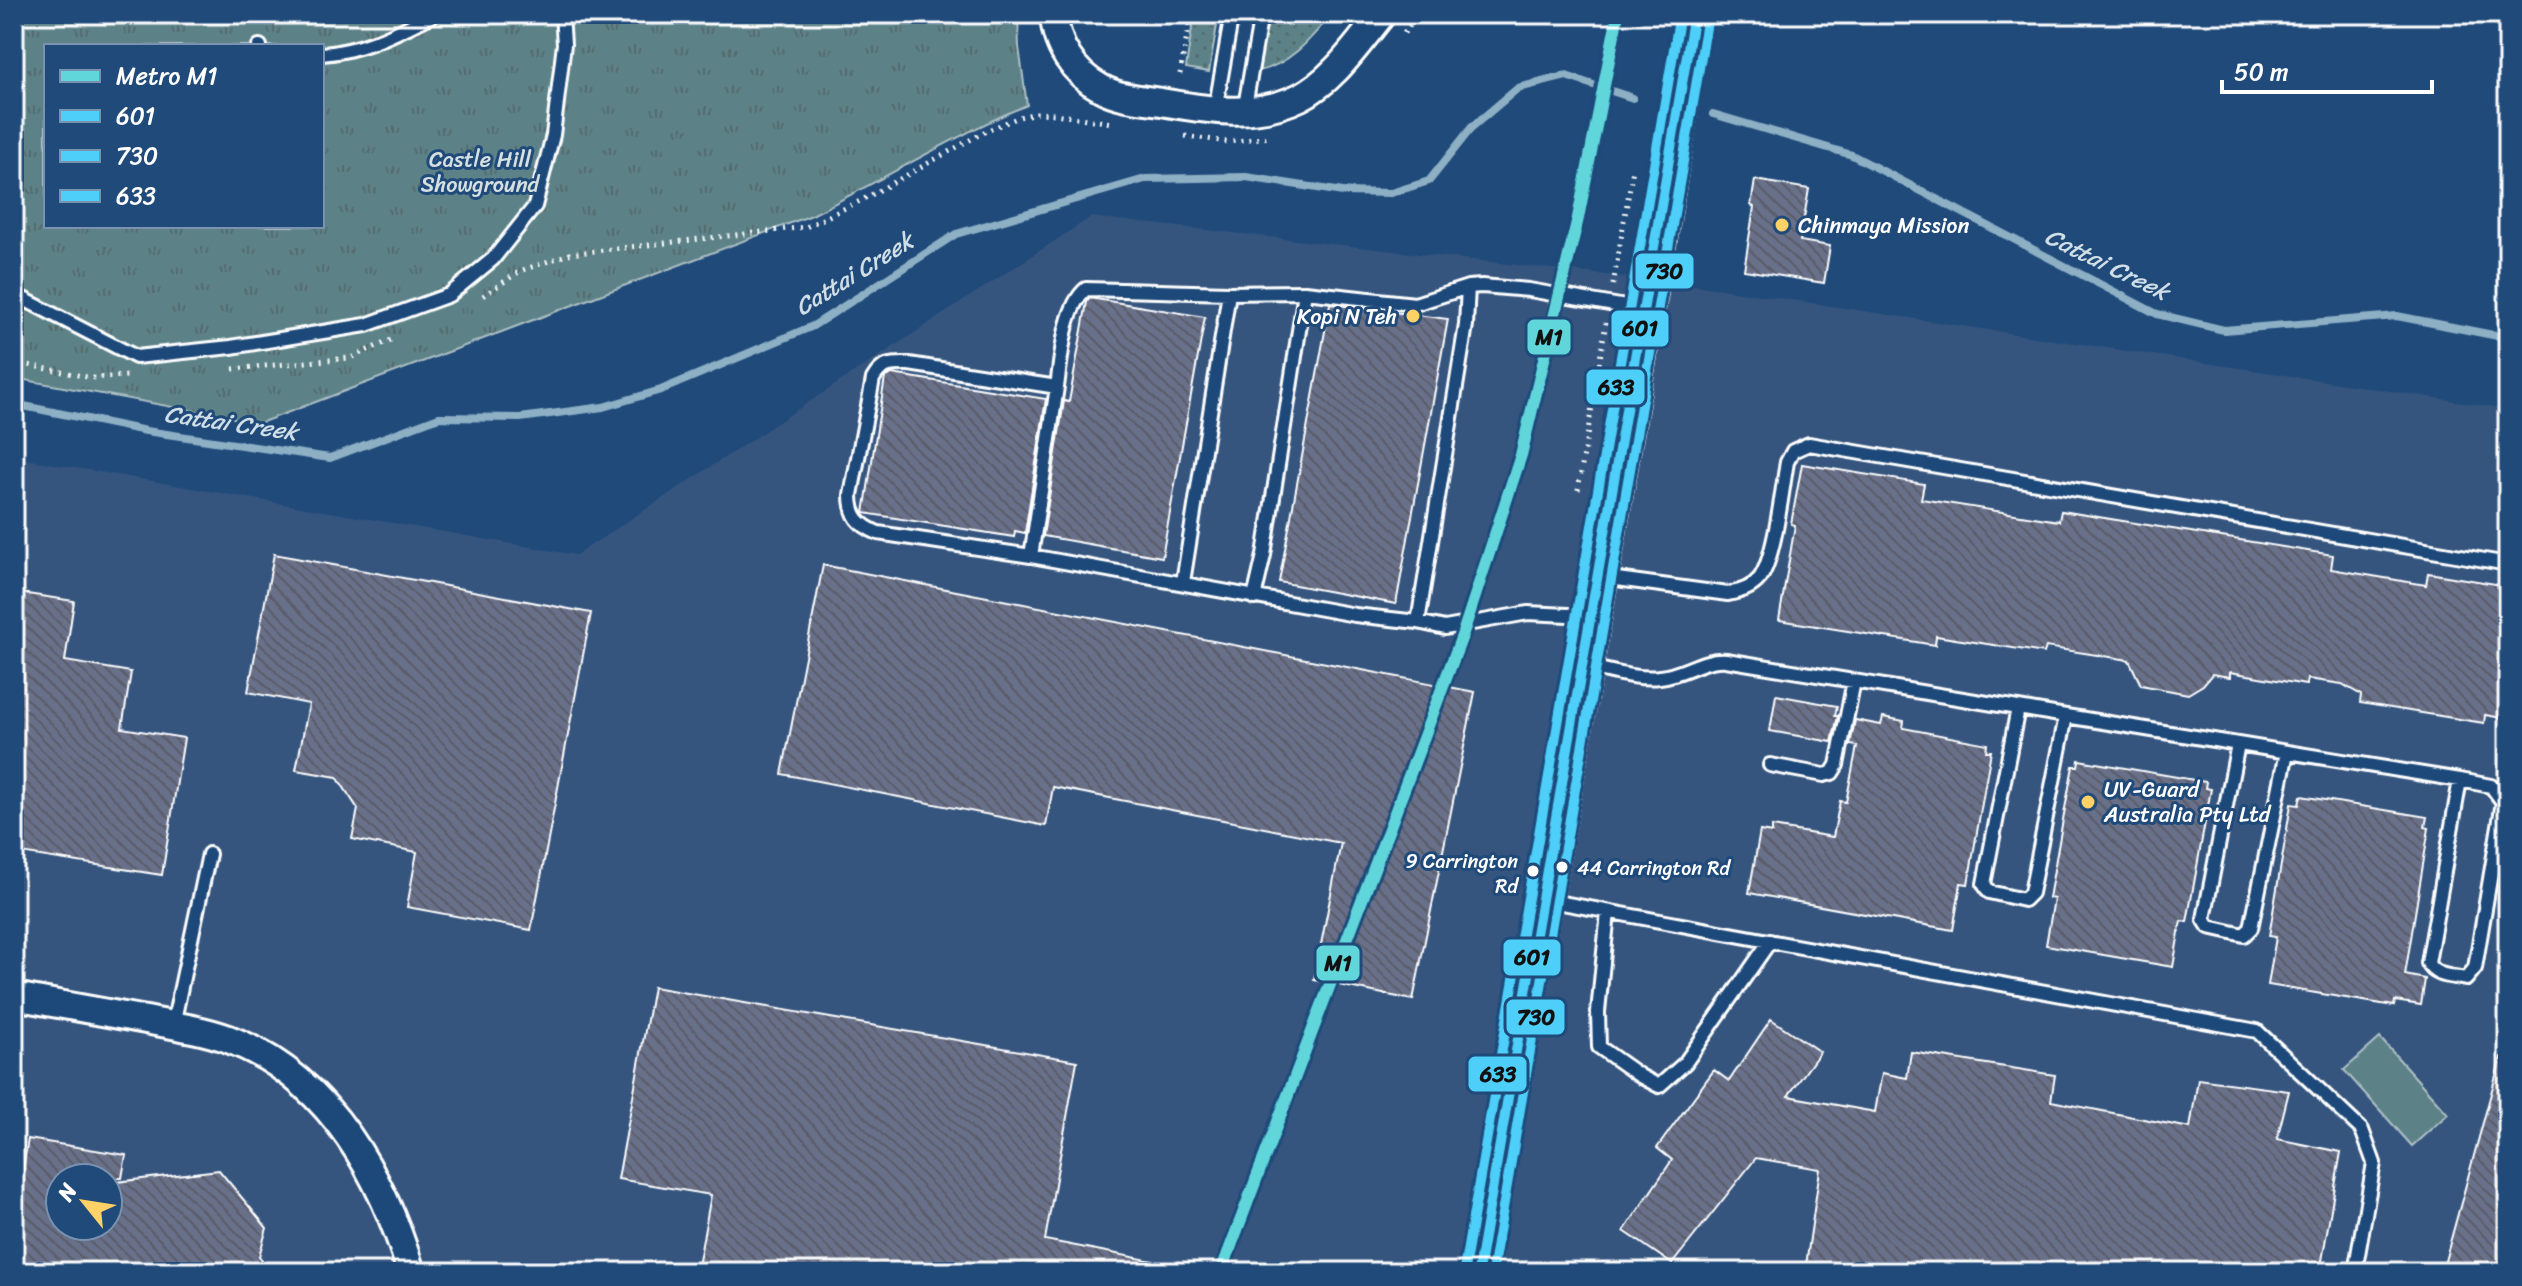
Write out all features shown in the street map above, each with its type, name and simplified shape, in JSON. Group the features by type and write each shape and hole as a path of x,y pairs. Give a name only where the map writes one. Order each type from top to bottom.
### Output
{"main road":[{"path":"1478,1272 1694,14"}],"street":[{"path":"1054,14 1060,42 1069,61 1103,89 1126,97 1215,111 1244,112 1301,96 1324,80 1382,14"},
{"path":"14,996 173,1025 233,1040 264,1055 297,1077 327,1107 354,1142 380,1192 411,1272"}],"lane":[{"path":"324,54 345,52 371,44 435,14"},
{"path":"14,294 136,357 231,347 366,325 449,295 493,259 535,206 553,135 564,44 562,14"},
{"path":"1215,111 1232,14"},
{"path":"1244,112 1261,14"},
{"path":"1031,556 1063,345 1071,312 1078,296 1086,289 1305,292 1415,304 1468,287 1482,286 1529,290 1645,310"},
{"path":"1418,622 1466,325 1468,287"},
{"path":"1254,598 1264,555 1305,292"},
{"path":"1183,582 1229,293"},
{"path":"1057,387 888,363 878,369 873,379 851,495 851,509 856,519 878,533 1031,556 1183,582 1254,598 1445,628 1528,613 1591,616"},
{"path":"1598,577 1728,594 1748,590 1761,576 1769,557 1787,462 1793,451 1809,444 2508,564"},
{"path":"1583,665 1644,678 1663,677 1714,659 2460,780 2491,786 2503,802 2475,968 2466,979 2437,973 2428,963 2460,780"},
{"path":"1770,765 1824,775 1832,773 1837,765 1854,681"},
{"path":"2018,708 1984,884 1989,892 2024,900 2031,893 2066,716"},
{"path":"2238,744 2204,919 2209,927 2244,935 2251,928 2287,752"},
{"path":"173,1025 209,854"},
{"path":"1542,899 2257,1031 2362,1130 2374,1163 2355,1272"},
{"path":"1608,912 1598,1012 1599,1047 1659,1086 1685,1063 1770,941"}],"path":[{"path":"1180,74 1191,14"},
{"path":"1402,36 1420,14"},
{"path":"477,300 520,271 569,254 806,227 862,200 986,131 1019,117 1037,113 1055,114 1126,126"},
{"path":"1184,136 1228,142 1279,135"},
{"path":"219,370 350,358 394,339"},
{"path":"14,362 92,378 140,375"}],"shaded area":[{"path":"1091,217 1687,284 2508,409 2508,1272 14,1272 14,457 576,555"}],"green space":[{"name":"Castle Hill Showground","path":"14,14 1018,14 1027,105 945,144 812,215 260,423 14,378"},
{"path":"1194,14 1219,14 1209,72 1186,68"},
{"path":"1268,14 1332,14 1291,56 1259,71"},
{"path":"2380,1038 2448,1114 2412,1146 2344,1070"}],"building":[{"name":"Chinmaya Mission","path":"1755,180 1809,189 1800,241 1830,246 1824,283 1744,270"},
{"path":"1090,298 1205,317 1162,557 1043,536 1064,401 1069,402"},
{"path":"1330,304 1448,319 1396,604 1279,582"},
{"path":"892,374 1046,399 1025,533 1015,531 1014,537 864,513 885,377"},
{"path":"1802,464 1924,484 1921,499 2059,521 2061,511 2333,555 2331,569 2426,585 2428,573 2508,586 2508,719 2485,715 2484,723 2360,703 2361,695 2342,684 2307,679 2306,685 2230,672 2230,677 2212,674 2203,685 2188,694 2141,685 2129,660 2046,647 2044,653 1936,636 1935,645 1779,620"},
{"path":"274,554 591,613 531,930 407,907 417,852 352,839 358,809 337,777 296,770 309,704 248,692"},
{"path":"823,565 1475,692 1413,1000 1314,980 1341,843 1053,787 1046,826 782,774"},
{"path":"14,592 74,601 65,661 131,672 122,728 184,738 162,875 14,852"},
{"path":"1776,695 1837,706 1832,742 1770,731"},
{"path":"1883,717 1904,721 1903,728 1987,744 1986,751 1991,751 1968,884 1961,883 1953,930 1749,893 1760,831 1772,833 1772,827 1833,837 1840,801 1846,802 1857,746 1850,745 1855,720 1881,725"},
{"path":"2079,760 2206,782 2205,788 2211,789 2187,922 2181,921 2173,967 2046,945 2054,899 2049,898 2073,766 2078,766"},
{"path":"2301,796 2427,817 2425,827 2429,828 2405,975 2425,979 2421,1005 2395,1001 2394,1006 2268,985 2276,937 2269,936 2291,804 2299,805"},
{"path":"653,987 1077,1061 1045,1240 1153,1261 1152,1272 697,1272 711,1195 618,1179"},
{"path":"1771,1019 1820,1052 1788,1096 1875,1112 1882,1073 1907,1078 1911,1052 2055,1075 2051,1101 2190,1128 2198,1079 2289,1091 2277,1139 2341,1152 2320,1272 1805,1272 1820,1169 1756,1158 1672,1264 1624,1231 1672,1160 1657,1148 1714,1070 1729,1081"},
{"path":"2501,1057 2508,1058 2508,1272 2442,1272"},
{"path":"28,1139 126,1155 124,1166 124,1162 44,1162 44,1242 124,1242 124,1181 219,1170 267,1228 259,1256 271,1272 14,1272 14,1222"}],"waterway":[{"name":"Cattai Creek","path":"14,404 146,431 330,458 439,417 520,418 603,407 661,390 813,326 956,234 1145,179 1246,177 1343,192 1391,193 1429,181 1472,127 1518,88 1566,76 1633,98"},
{"name":"Cattai Creek","path":"1713,114 1852,155 2157,314 2224,330 2397,316 2508,338"}],"metro line":[{"name":"M1","path":"1221,1272 1462,636 1521,455 1578,218 1618,14"}],"transit line":[{"name":"633","path":"1464,1270 1680,14"},
{"name":"601","path":"1478,1272 1694,14"},
{"name":"730","path":"1492,1272 1708,16"}],"place":[{"name":"Chinmaya Mission","path":"1782,225"},
{"name":"Kopi N Teh","path":"1413,316"},
{"name":"UV-Guard Australia Pty Ltd","path":"2088,802"},
{"name":"44 Carrington Rd","path":"1562,867"},
{"name":"9 Carrington Rd","path":"1533,871"}]}
